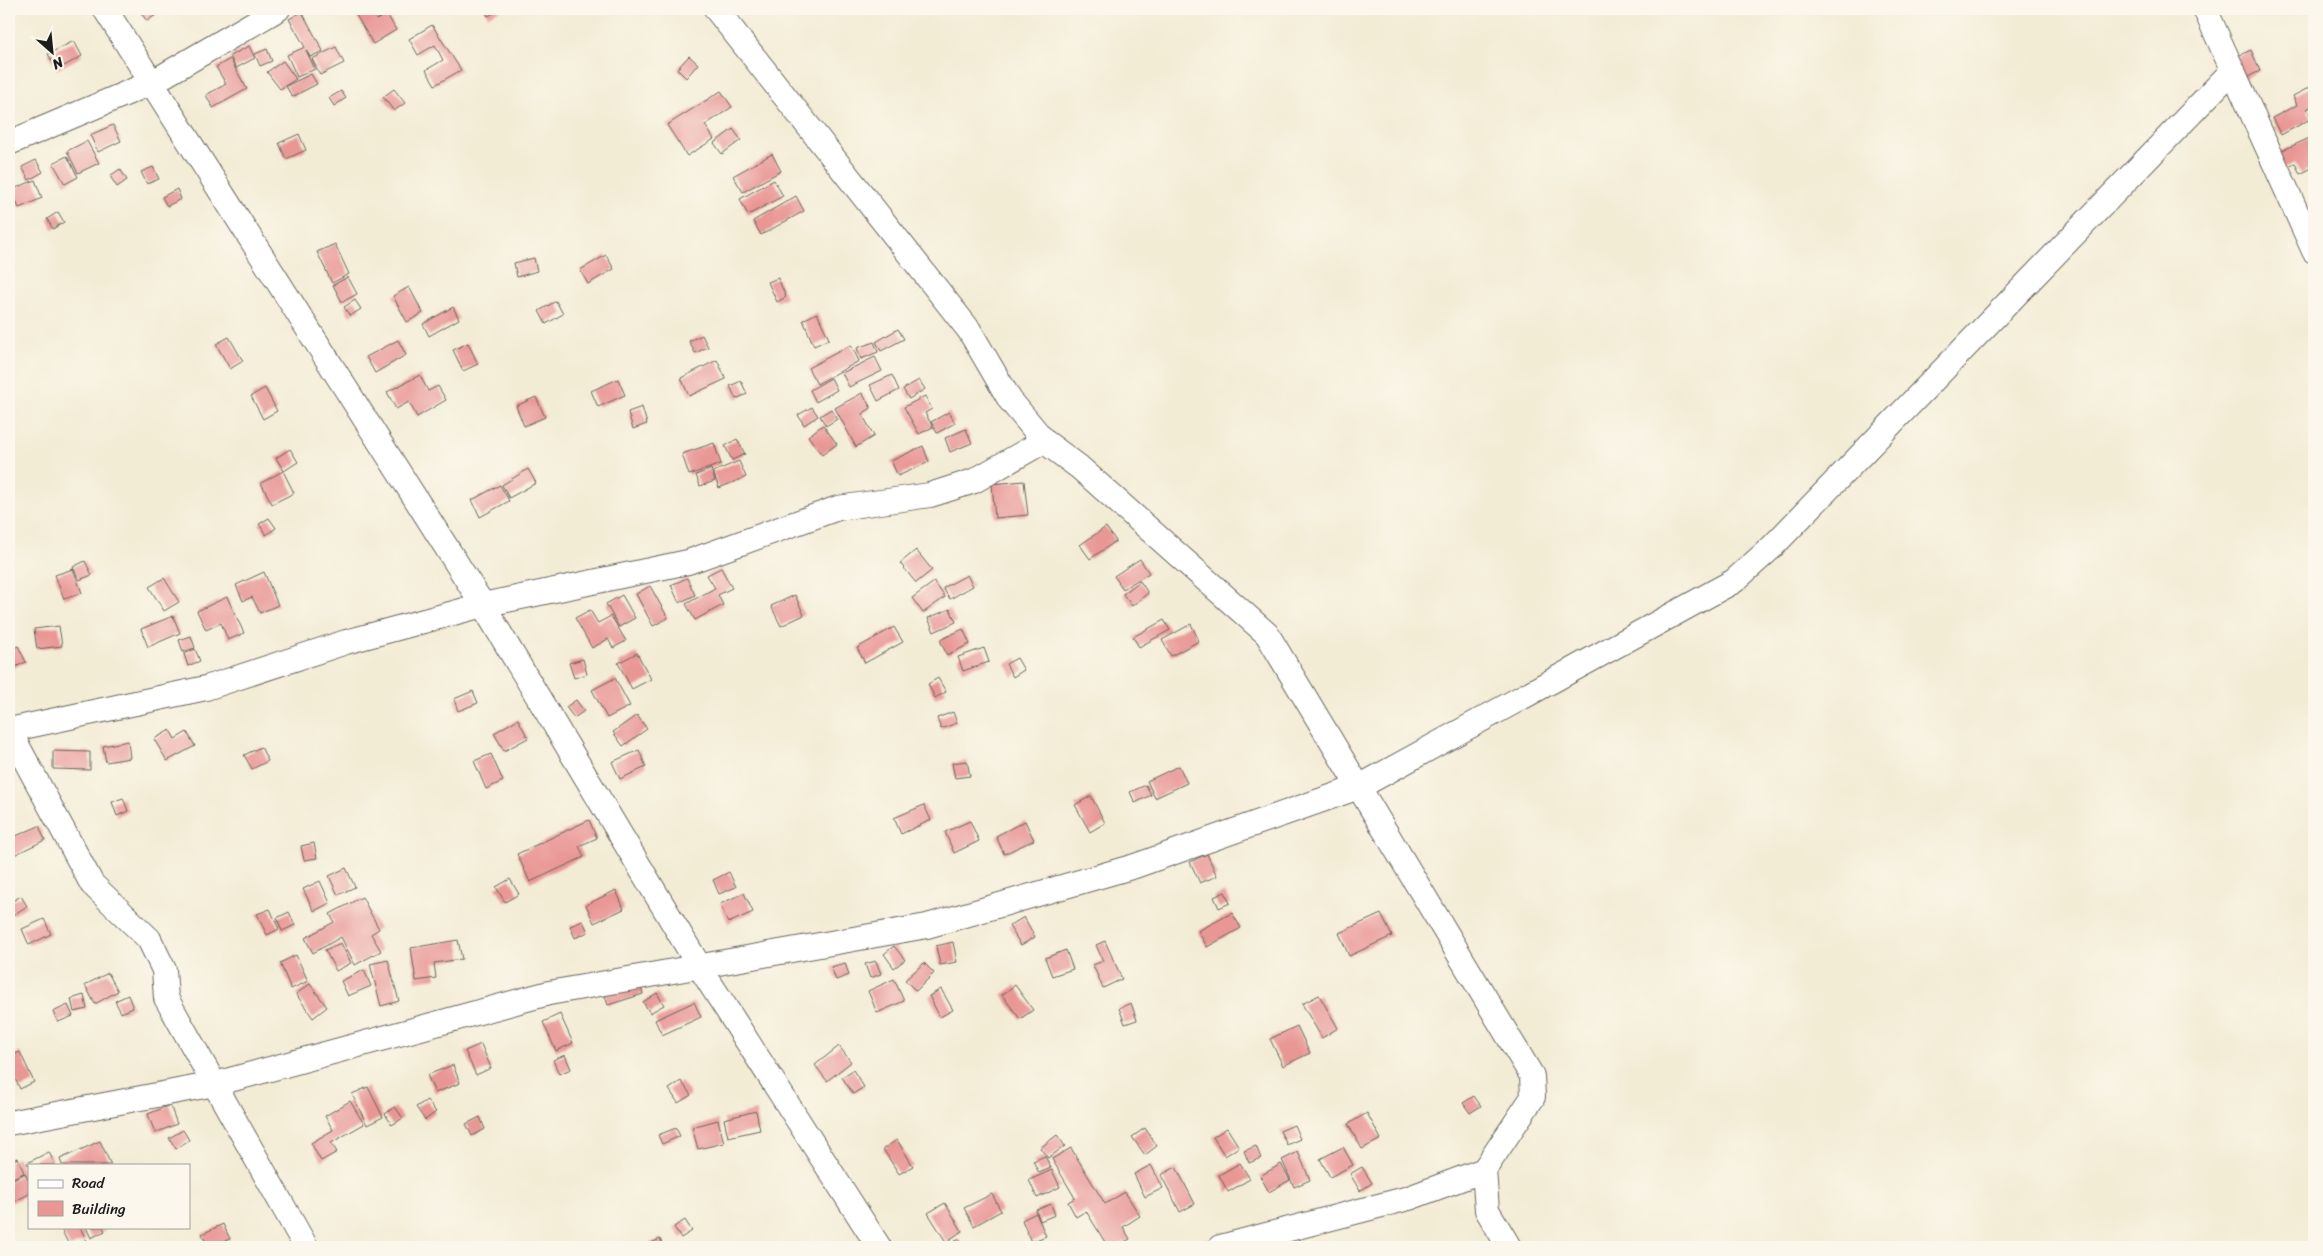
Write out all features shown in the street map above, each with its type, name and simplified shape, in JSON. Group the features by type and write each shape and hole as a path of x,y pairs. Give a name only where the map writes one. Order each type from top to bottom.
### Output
{"street":[{"path":"105,9 153,82 482,605 699,966 879,1247"},
{"path":"9,143 153,82 278,9"},
{"path":"716,9 970,330 1010,400 1044,441 1079,468 1267,634 1532,1076 1533,1097 1484,1170 1409,1198 1220,1247"},
{"path":"2205,9 2314,251"},
{"path":"9,1123 215,1084 549,993 927,926 1134,866 1359,787 1734,581 1772,547 2233,70"},
{"path":"306,1247 166,998 164,970 149,938 92,884 9,730 206,688 346,642 482,605 688,562 838,508 930,494 974,482 1044,441"},
{"path":"1484,1170 1487,1210 1509,1247"}],"building":[{"path":"138,9 158,9 160,12 147,21"},
{"path":"366,9 370,9 376,20 387,14 396,30 373,44 356,15"},
{"path":"484,9 502,9 488,16"},
{"path":"302,12 323,51 310,57 306,50 315,69 297,77 287,55 305,47 289,19"},
{"path":"432,25 461,70 435,85 426,70 443,60 435,45 418,55 409,39"},
{"path":"74,41 82,56 57,70 48,54"},
{"path":"249,46 255,58 236,68 230,56"},
{"path":"336,47 344,63 320,75 312,59"},
{"path":"267,49 272,61 260,66 255,54"},
{"path":"2251,50 2260,71 2241,80 2231,59"},
{"path":"689,56 698,64 686,78 677,69"},
{"path":"230,59 247,89 213,108 206,95 226,84 216,67"},
{"path":"283,61 296,79 280,89 267,72"},
{"path":"311,74 317,84 292,97 286,86"},
{"path":"2314,85 2314,105 2307,109 2312,118 2281,135 2272,118 2297,105 2293,96"},
{"path":"394,89 405,103 394,111 383,97"},
{"path":"341,91 346,98 334,106 329,98"},
{"path":"721,91 732,107 705,125 714,139 687,156 667,125"},
{"path":"113,125 121,141 98,152 90,135"},
{"path":"733,129 741,140 722,154 714,143"},
{"path":"299,134 306,150 286,159 279,143"},
{"path":"2314,136 2314,167 2300,174 2295,163 2280,170 2272,155"},
{"path":"87,141 99,163 78,173 67,151"},
{"path":"772,154 781,171 743,192 733,176"},
{"path":"67,156 78,177 65,184 53,163"},
{"path":"36,160 43,172 29,180 22,167"},
{"path":"153,167 159,179 147,184 141,172"},
{"path":"120,169 127,180 117,187 110,176"},
{"path":"35,180 42,198 19,208 11,190"},
{"path":"774,180 783,196 748,215 740,199"},
{"path":"177,189 181,199 167,206 162,197"},
{"path":"796,196 804,211 761,235 753,221"},
{"path":"58,212 64,222 53,229 47,219"},
{"path":"335,244 349,274 332,283 317,252"},
{"path":"606,255 614,269 588,284 580,270"},
{"path":"534,258 537,271 517,277 514,263"},
{"path":"348,277 357,294 342,302 333,285"},
{"path":"778,278 786,297 777,302 768,282"},
{"path":"409,287 423,313 407,322 393,296"},
{"path":"355,300 361,309 350,316 344,307"},
{"path":"556,301 563,314 546,324 539,311"},
{"path":"453,307 459,319 429,336 423,324"},
{"path":"817,313 829,339 814,346 803,320"},
{"path":"898,329 904,339 881,351 876,342"},
{"path":"702,335 708,347 695,353 689,341"},
{"path":"229,337 243,361 230,369 216,344"},
{"path":"398,340 406,355 375,373 366,357"},
{"path":"874,342 878,352 861,359 857,348"},
{"path":"468,343 478,364 463,371 453,350"},
{"path":"851,345 859,361 817,384 808,368"},
{"path":"875,357 882,371 849,387 842,373"},
{"path":"717,360 726,379 689,396 681,378"},
{"path":"420,375 428,391 438,386 446,400 417,417 409,402 396,409 387,392"},
{"path":"892,375 899,390 878,401 870,385"},
{"path":"831,378 837,390 816,402 810,390"},
{"path":"618,379 625,395 598,407 591,391"},
{"path":"919,380 925,389 909,399 903,389"},
{"path":"741,381 747,394 736,399 730,386"},
{"path":"265,388 277,411 263,419 251,396"},
{"path":"862,393 871,408 862,414 874,436 856,447 835,408"},
{"path":"925,396 932,409 925,413 933,427 919,434 904,407"},
{"path":"536,397 545,417 524,426 516,406"},
{"path":"642,407 647,424 633,429 628,412"},
{"path":"812,407 818,416 804,425 798,415"},
{"path":"831,409 837,419 826,426 820,416"},
{"path":"949,412 955,423 937,433 931,422"},
{"path":"823,425 837,444 822,455 808,436"},
{"path":"966,429 972,443 950,452 945,438"},
{"path":"737,439 745,454 732,460 725,446"},
{"path":"714,443 721,464 689,475 682,454"},
{"path":"923,446 929,462 898,476 891,461"},
{"path":"290,449 298,462 284,471 276,458"},
{"path":"739,461 746,477 719,488 713,472"},
{"path":"528,469 536,483 509,498 502,485"},
{"path":"711,469 715,481 700,486 696,475"},
{"path":"283,471 294,493 272,504 261,483"},
{"path":"1024,481 1028,515 995,518 992,484"},
{"path":"500,485 509,501 480,517 472,500"},
{"path":"269,518 276,528 266,535 259,524"},
{"path":"1106,527 1116,541 1090,559 1080,545"},
{"path":"916,550 932,570 916,583 900,563"},
{"path":"1140,559 1149,573 1123,589 1114,576"},
{"path":"85,561 92,575 79,580 73,567"},
{"path":"721,568 732,588 718,595 723,605 695,620 686,604 715,588 707,575"},
{"path":"73,569 82,593 64,599 55,575"},
{"path":"264,572 278,605 260,613 252,597 243,601 236,585"},
{"path":"967,575 973,586 950,599 943,588"},
{"path":"164,578 179,602 164,611 149,587"},
{"path":"687,578 695,595 679,603 671,585"},
{"path":"1140,581 1148,593 1132,606 1123,594"},
{"path":"934,582 945,597 923,613 912,598"},
{"path":"650,586 668,618 653,626 636,594"},
{"path":"622,595 635,618 619,627 606,604"},
{"path":"795,595 804,615 781,626 771,606"},
{"path":"227,597 244,633 228,640 221,623 206,630 197,611"},
{"path":"950,609 956,622 934,632 928,618"},
{"path":"590,610 598,623 611,616 626,641 613,648 608,639 592,648 575,618"},
{"path":"173,616 180,633 148,647 141,629"},
{"path":"1164,620 1170,630 1139,647 1133,637"},
{"path":"1191,624 1199,641 1171,656 1162,640"},
{"path":"59,626 62,646 37,649 34,629"},
{"path":"894,627 903,642 865,663 857,648"},
{"path":"963,629 970,644 947,655 940,640"},
{"path":"191,636 195,648 183,652 179,640"},
{"path":"18,646 26,662 9,670 9,651"},
{"path":"984,648 989,662 963,671 958,657"},
{"path":"195,649 200,661 188,666 184,654"},
{"path":"637,653 651,679 632,689 618,663"},
{"path":"1017,658 1024,670 1013,677 1006,664"},
{"path":"583,659 587,674 574,678 569,663"},
{"path":"615,678 630,706 607,718 592,690"},
{"path":"938,678 946,692 935,698 928,684"},
{"path":"473,691 478,703 458,711 454,699"},
{"path":"576,700 584,711 574,718 566,707"},
{"path":"953,712 957,723 941,729 937,718"},
{"path":"637,715 647,729 623,746 613,732"},
{"path":"518,719 528,738 504,751 494,733"},
{"path":"170,730 175,739 187,732 195,746 167,761 154,739"},
{"path":"128,741 130,758 106,762 103,746"},
{"path":"261,747 268,761 252,769 244,755"},
{"path":"639,750 646,767 620,779 612,762"},
{"path":"53,751 90,752 90,770 53,769"},
{"path":"491,754 503,781 486,789 474,761"},
{"path":"967,761 970,776 955,778 952,763"},
{"path":"1179,766 1187,783 1155,798 1147,781"},
{"path":"1146,785 1151,795 1135,803 1130,792"},
{"path":"1091,796 1105,823 1090,832 1075,805"},
{"path":"123,798 128,811 117,816 112,802"},
{"path":"924,805 931,820 901,834 894,818"},
{"path":"589,820 597,838 579,846 584,857 530,882 517,854"},
{"path":"970,821 979,841 954,853 945,832"},
{"path":"1025,821 1034,840 1004,854 996,836"},
{"path":"39,826 45,840 12,856 9,848 9,839"},
{"path":"314,843 317,858 304,860 301,846"},
{"path":"1207,854 1217,876 1200,883 1190,862"},
{"path":"346,868 355,887 338,895 329,876"},
{"path":"729,872 736,887 719,894 713,880"},
{"path":"510,879 519,894 505,902 496,887"},
{"path":"320,881 330,903 314,911 303,889"},
{"path":"616,890 624,909 594,923 586,905"},
{"path":"1225,892 1230,903 1219,908 1214,897"},
{"path":"744,893 753,912 728,923 720,904"},
{"path":"21,896 27,906 13,915 9,903"},
{"path":"362,897 379,929 371,934 381,951 355,965 341,937 313,953 305,938 334,922 330,914"},
{"path":"270,909 279,929 267,935 257,914"},
{"path":"289,912 295,925 282,931 277,918"},
{"path":"1232,913 1241,928 1207,947 1198,931"},
{"path":"1381,914 1392,936 1349,956 1339,933"},
{"path":"1024,917 1035,937 1021,945 1009,926"},
{"path":"44,919 51,934 29,945 22,929"},
{"path":"583,921 588,932 575,938 570,926"},
{"path":"458,940 462,959 434,963 436,978 416,981 411,948"},
{"path":"1105,941 1122,979 1103,988 1093,965 1103,961 1096,945"},
{"path":"953,942 957,962 940,965 936,946"},
{"path":"341,943 351,963 336,971 325,950"},
{"path":"894,946 905,960 894,968 884,954"},
{"path":"1066,950 1073,969 1052,976 1045,958"},
{"path":"296,955 308,981 291,989 280,963"},
{"path":"388,960 399,1001 381,1006 370,964"},
{"path":"876,961 881,974 870,978 865,964"},
{"path":"845,963 849,975 836,980 831,967"},
{"path":"924,963 934,973 916,991 905,980"},
{"path":"364,970 371,986 348,996 341,981"},
{"path":"108,973 118,991 95,1004 85,985"},
{"path":"638,978 643,994 608,1005 603,990"},
{"path":"894,979 904,1001 877,1013 868,991"},
{"path":"310,984 327,1007 313,1018 296,994"},
{"path":"1015,985 1033,1010 1020,1019 1002,995"},
{"path":"941,989 953,1010 940,1017 929,996"},
{"path":"657,993 664,1005 650,1013 643,1002"},
{"path":"84,995 87,1009 74,1012 71,999"},
{"path":"128,995 133,1008 121,1013 115,1001"},
{"path":"1319,995 1338,1028 1322,1038 1302,1004"},
{"path":"694,1002 701,1017 662,1035 655,1020"},
{"path":"1131,1003 1137,1020 1125,1024 1119,1008"},
{"path":"68,1005 73,1016 58,1022 53,1012"},
{"path":"560,1014 573,1043 556,1051 543,1022"},
{"path":"1297,1026 1310,1053 1283,1066 1270,1039"},
{"path":"481,1044 491,1068 476,1075 465,1051"},
{"path":"839,1046 851,1062 827,1081 815,1065"},
{"path":"20,1052 34,1082 20,1089 9,1066 9,1057"},
{"path":"565,1055 571,1069 559,1074 553,1060"},
{"path":"453,1065 460,1083 435,1093 427,1075"},
{"path":"853,1070 864,1087 853,1094 842,1077"},
{"path":"681,1081 691,1095 678,1103 669,1089"},
{"path":"368,1087 383,1117 367,1125 352,1094"},
{"path":"1474,1096 1481,1106 1470,1113 1463,1103"},
{"path":"427,1100 436,1112 425,1120 416,1107"},
{"path":"350,1101 364,1124 331,1143 337,1152 321,1161 311,1143 333,1130 325,1116"},
{"path":"170,1105 177,1124 155,1133 148,1114"},
{"path":"395,1107 403,1118 392,1125 385,1114"},
{"path":"756,1111 760,1130 728,1137 724,1119"},
{"path":"1367,1113 1381,1139 1362,1149 1348,1124"},
{"path":"480,1117 485,1129 472,1136 466,1124"},
{"path":"718,1120 724,1143 698,1149 692,1127"},
{"path":"1294,1125 1300,1139 1287,1145 1280,1131"},
{"path":"676,1128 680,1136 662,1144 658,1135"},
{"path":"1145,1128 1157,1146 1145,1155 1132,1137"},
{"path":"1227,1128 1239,1147 1225,1156 1213,1137"},
{"path":"183,1130 189,1140 176,1149 169,1138"},
{"path":"1057,1135 1065,1146 1048,1158 1040,1148"},
{"path":"897,1140 913,1166 899,1174 883,1149"},
{"path":"100,1141 111,1164 62,1164 60,1159"},
{"path":"1256,1146 1261,1158 1249,1163 1244,1151"},
{"path":"1343,1147 1353,1165 1330,1177 1320,1159"},
{"path":"1071,1148 1105,1204 1125,1192 1140,1216 1123,1227 1130,1239 1115,1247 1108,1247 1086,1211 1076,1217 1068,1202 1075,1198 1052,1159"},
{"path":"49,1152 55,1164 28,1165 27,1163"},
{"path":"1298,1152 1310,1180 1294,1187 1282,1160"},
{"path":"1045,1156 1051,1168 1039,1173 1033,1161"},
{"path":"18,1158 24,1173 10,1179 9,1161"},
{"path":"1240,1163 1250,1179 1228,1192 1219,1175"},
{"path":"1281,1164 1290,1180 1269,1192 1260,1176"},
{"path":"1151,1165 1163,1188 1145,1197 1134,1174"},
{"path":"1176,1167 1195,1204 1180,1212 1161,1175"},
{"path":"1362,1167 1372,1183 1360,1191 1350,1174"},
{"path":"1052,1170 1060,1187 1037,1198 1029,1180"},
{"path":"25,1173 28,1180 28,1194 9,1204 9,1181"},
{"path":"992,1194 1001,1211 974,1226 964,1208"},
{"path":"945,1203 962,1231 946,1242 928,1213"},
{"path":"1051,1204 1055,1215 1040,1221 1036,1210"},
{"path":"1036,1213 1046,1236 1031,1242 1022,1220"},
{"path":"685,1220 692,1231 681,1238 674,1227"},
{"path":"223,1224 230,1239 208,1247 202,1234"},
{"path":"60,1228 80,1228 86,1240 70,1247"},
{"path":"86,1228 104,1228 105,1231 91,1238"},
{"path":"660,1239 664,1247 642,1247"},
{"path":"959,1239 964,1247 946,1247"}]}
